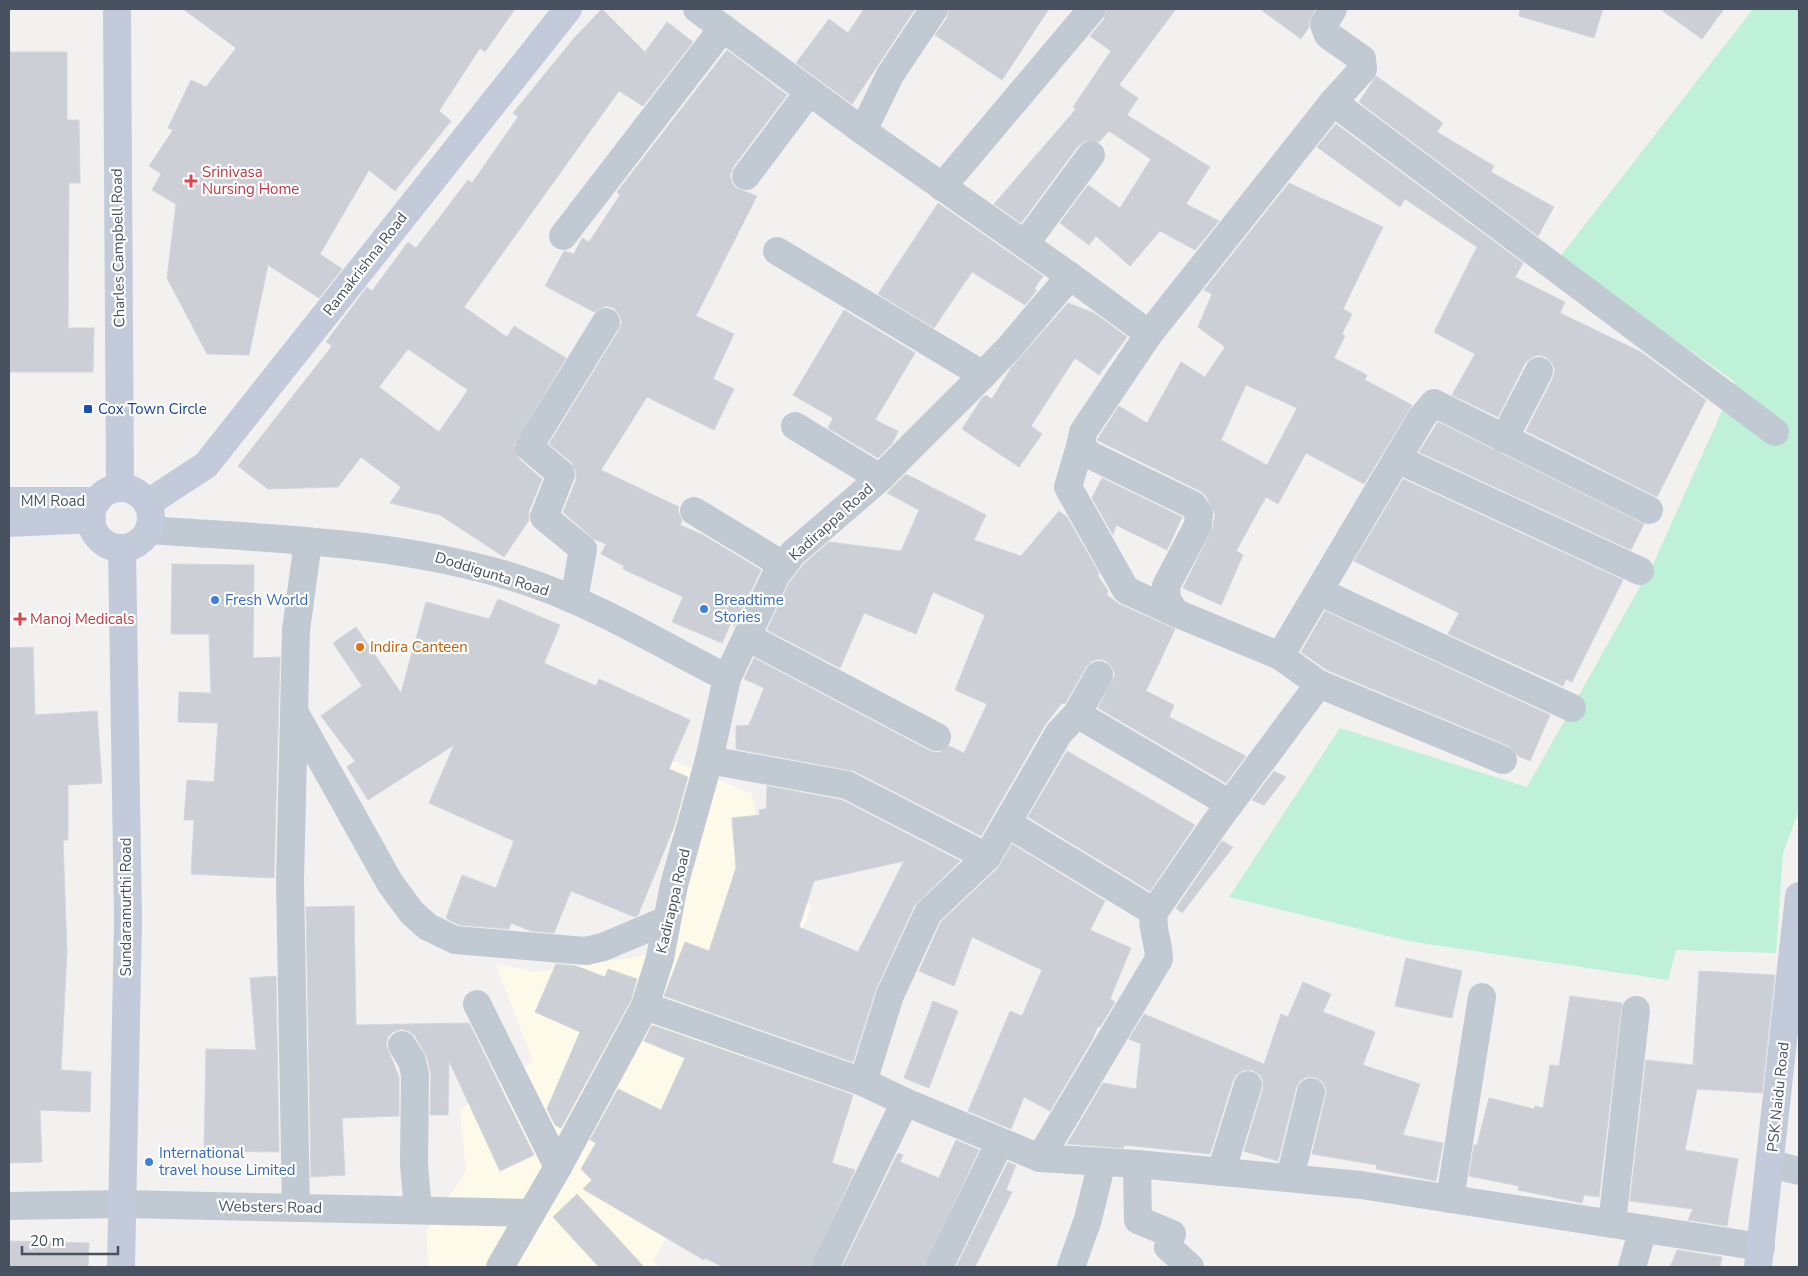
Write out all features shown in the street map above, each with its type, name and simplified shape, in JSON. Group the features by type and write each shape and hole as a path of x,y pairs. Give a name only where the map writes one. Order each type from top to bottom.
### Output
{"street":[{"name":"Charles Campbell Road","path":"117,9 120,488"},
{"name":"Ramakrishna Road","path":"148,503 206,464 568,9"},
{"path":"697,9 862,131 1025,244 1149,334"},
{"path":"862,131 890,75 934,9"},
{"path":"942,187 1092,9"},
{"path":"1333,9 1324,24 1328,35 1364,63 1363,69 1332,102 1149,334 1083,432 1068,487 1126,590 1280,656 1319,684 1503,760"},
{"path":"563,236 723,28"},
{"path":"746,176 809,92"},
{"path":"1332,102 1775,432"},
{"path":"1025,244 1091,156"},
{"path":"777,252 983,375"},
{"name":"Kadirappa Road","path":"500,1267 558,1167 645,1006 660,958 674,885 709,760 727,678 776,575 793,553 880,478 983,375 1009,348 1070,276"},
{"path":"574,600 583,549 544,517 561,474 529,447 606,322"},
{"path":"1504,439 1539,370"},
{"path":"1280,656 1320,592 1422,417 1434,403 1649,510"},
{"path":"795,426 880,478"},
{"path":"1081,443 1088,454 1193,505 1199,514 1198,525 1166,586 1168,600 1176,613"},
{"path":"1397,459 1640,571"},
{"path":"120,488 137,491 148,503 151,521 149,530 138,543 122,548 105,542 93,528 94,510 104,494 120,488"},
{"name":"MM Road","path":"9,500 94,510"},
{"name":"MM Road","path":"9,523 94,510"},
{"path":"694,511 783,565"},
{"name":"Doddigunta Road","path":"149,530 387,549 451,560 521,580 574,600 727,678"},
{"path":"296,1208 290,881 296,630 308,542"},
{"name":"Sundaramurthi Road","path":"121,1267 128,921 122,548"},
{"path":"1320,592 1572,708"},
{"path":"747,637 937,737"},
{"path":"863,1082 890,995 928,913 987,857 1059,733 1077,714 1099,675"},
{"path":"1040,1158 1159,958 1159,944 1152,925 1154,912 1230,804 1319,684"},
{"path":"295,713 390,882 412,913 440,934 455,940 586,951 603,947 667,920"},
{"path":"1077,714 1230,804"},
{"path":"709,760 847,785 987,857"},
{"path":"1007,823 1154,912"},
{"name":"PSK Naidu Road","path":"1759,1257 1798,926 1799,896"},
{"path":"1450,1199 1482,997"},
{"path":"476,1004 558,1167"},
{"path":"645,1006 863,1082 905,1102 1040,1158 1137,1164 1360,1185 1643,1229 1759,1257"},
{"path":"1612,1224 1636,1010"},
{"path":"402,1045 412,1061 415,1075 414,1165 418,1210"},
{"path":"1221,1172 1248,1085"},
{"path":"1290,1178 1312,1092"},
{"path":"825,1267 905,1102"},
{"path":"939,1267 1000,1142"},
{"path":"1071,1267 1088,1218 1102,1162"},
{"path":"1137,1164 1138,1220 1172,1234 1168,1247 1190,1267"},
{"path":"1771,1164 1799,1171"},
{"name":"Websters Road","path":"9,1206 122,1204 531,1213"},
{"path":"1632,1267 1643,1229"}],"shaded area":[{"path":"646,750 752,794 769,889 812,907 788,962 737,939 698,1029 748,1046 691,1196 653,1261 659,1267 429,1267 426,1231 466,1171 460,1110 533,1061 495,963 534,972 655,954 679,840 618,814"}],"green space":[{"path":"1753,9 1799,9 1799,810 1783,853 1776,953 1676,950 1668,980 1408,941 1229,897 1340,728 1527,787 1654,562 1735,382 1559,258"}],"building":[{"path":"183,9 515,9 485,52 480,48 439,111 451,121 395,191 369,170 320,254 342,269 319,298 268,265 249,355 207,354 167,278 176,204 152,190 161,174 149,166 173,130 168,128 191,80 206,87 236,48"},
{"path":"602,9 645,52 667,22 693,42 643,106 619,91 464,307 507,337 514,326 566,358 514,445 519,459 542,479 529,511 529,520 504,557 440,515 390,503 401,487 361,457 338,487 268,489 238,466 332,346 326,342 367,287 372,291 408,242 416,248 468,180 472,183 518,117 513,113 575,37","holes":["408,349 468,390 439,432 379,387"]},
{"path":"864,9 915,9 852,104 796,63 829,19 848,33"},
{"path":"949,9 1049,9 1002,80 935,35 947,18"},
{"path":"1107,9 1176,9 1119,85 1138,98 1127,115 1210,167 1186,204 1219,221 1195,250 1160,231 1130,266 1096,236 1089,245 1060,223 1088,185 1120,208 1151,159 1109,131 1099,142 1085,141 1078,146 1021,223 994,204 1076,109 1073,107 1111,51 1090,36 1104,19"},
{"path":"1260,9 1315,9 1309,22 1309,27 1301,39"},
{"path":"1520,9 1603,9 1594,38 1519,16"},
{"path":"1660,9 1724,9 1702,39"},
{"path":"727,50 787,95 733,167 730,175 732,183 736,188 757,196 696,316 734,334 713,379 734,389 714,430 647,397 601,470 679,507 678,511 682,521 680,525 703,535 761,570 734,627 734,616 722,643 672,622 683,597 623,569 624,566 601,554 606,544 594,539 563,512 576,480 576,471 571,462 549,444 619,330 622,322 614,308 606,306 594,312 545,286 564,251 574,254 582,238 589,242 620,195 617,192"},
{"path":"9,52 67,52 67,120 79,120 80,183 69,183 68,328 94,328 93,372 9,372"},
{"path":"1376,76 1443,123 1437,132 1494,166 1491,172 1554,207 1538,236 1359,102"},
{"path":"1336,124 1523,263 1515,277 1565,302 1560,313 1641,352 1706,400 1657,497 1526,431 1553,378 1555,370 1552,363 1546,357 1538,355 1525,363 1498,417 1452,395 1475,354 1434,332 1477,247 1405,199 1400,207 1317,147"},
{"path":"1289,183 1383,227 1343,309 1352,314 1342,334 1345,336 1334,358 1367,375 1365,380 1412,405 1364,484 1306,453 1278,504 1266,497 1236,551 1243,555 1221,605 1183,588 1213,527 1215,515 1206,496 1200,491 1097,440 1119,406 1147,423 1181,362 1205,377 1225,347 1198,327 1212,294 1204,290","holes":["1246,385 1297,408 1267,465 1221,440"]},
{"path":"938,203 1043,276 1034,289 1037,290 1025,305 972,272 934,328 878,294"},
{"path":"1068,303 1094,313 1127,337 1099,375 1075,358 1031,426 1042,434 1019,467 962,429 982,398 986,395 992,399 1011,368"},
{"path":"844,310 915,353 875,420 898,431 892,444 878,458 828,428 833,418 793,395"},
{"path":"1438,422 1644,524 1631,550 1419,452"},
{"path":"906,474 986,515 974,540 1021,556 1059,511 1067,517 1099,573 1098,576 1108,591 1107,595 1119,604 1175,629 1146,691 1174,705 1169,717 1246,756 1226,783 1098,708 1115,675 1112,667 1106,661 1099,659 1092,661 1086,667 1065,704 1062,703 1045,725 981,836 854,771 736,749 736,726 749,725 764,688 744,679 754,658 930,751 938,753 949,746 964,753 987,704 955,690 985,615 933,592 916,634 864,613 840,668 767,630 789,583 804,564 829,542 901,551 919,510 887,493"},
{"path":"1102,478 1182,517 1167,550 1116,525 1113,535 1092,498"},
{"path":"1403,479 1623,580 1572,682 1566,679 1563,686 1448,634 1459,613 1354,561"},
{"path":"172,564 254,565 253,658 280,657 274,878 191,874 194,820 184,820 187,780 214,782 218,723 178,722 179,692 211,693 209,634 171,634"},
{"path":"498,599 560,625 544,663 596,686 599,679 690,720 669,769 688,777 674,827 638,915 635,917 571,891 554,933 531,931 511,923 509,929 459,925 446,918 462,875 496,888 514,841 429,803 454,745 368,800 347,767 355,761 321,716 362,686 333,643 356,627 401,693 426,602 489,619"},
{"path":"1325,611 1550,715 1530,761 1518,756 1509,746 1327,670 1301,652"},
{"path":"33,647 35,715 97,711 102,783 68,785 68,840 63,840 67,952 61,1070 91,1072 90,1112 40,1110 42,1162 9,1163 9,648"},
{"path":"1067,751 1195,825 1150,891 1028,817"},
{"path":"1274,771 1286,777 1264,805 1252,800"},
{"path":"767,786 842,800 960,861 914,906 876,989 853,1062 664,996 685,942 709,951 736,868 732,818 760,815 759,810 766,809","holes":["904,861 858,952 799,927 814,881"]},
{"path":"1222,841 1233,847 1182,913 1176,908"},
{"path":"1012,844 1105,901 1090,930 1131,948 1110,999 1115,1002 1100,1027 1098,1026 1092,1040 1050,1111 1024,1097 1011,1129 968,1111 1010,1011 1022,1016 1042,970 972,937 954,986 919,971 941,922 998,868"},
{"path":"354,906 356,1025 469,1023 534,1155 500,1171 449,1061 448,1115 430,1115 431,1075 427,1057 415,1036 409,1031 401,1029 393,1032 388,1037 386,1045 399,1077 399,1116 342,1118 345,1175 311,1177 306,907"},
{"path":"1406,958 1462,971 1452,1018 1395,1006"},
{"path":"556,964 576,966 605,977 608,969 637,979 631,1000 561,1128 555,1125 547,1109 580,1032 535,1012"},
{"path":"1699,971 1775,975 1762,1093 1697,1089 1685,1150 1738,1159 1727,1226 1688,1220 1693,1209 1630,1201 1646,1060 1693,1065"},
{"path":"276,976 279,1152 204,1151 206,1049 256,1050 250,978"},
{"path":"1303,982 1331,994 1323,1012 1375,1032 1363,1065 1420,1084 1403,1135 1443,1143 1436,1181 1376,1169 1377,1165 1312,1154 1326,1095 1326,1088 1322,1081 1314,1077 1306,1077 1299,1082 1296,1088 1278,1161 1244,1151 1263,1089 1263,1081 1260,1075 1252,1070 1244,1070 1237,1074 1233,1080 1210,1154 1124,1145 1124,1148 1067,1144 1103,1083 1136,1089 1141,1044 1129,1039 1144,1014 1264,1064 1281,1014 1288,1017"},
{"path":"1570,996 1622,1003 1599,1197 1584,1195 1582,1203 1518,1190 1519,1186 1469,1176 1474,1145 1477,1145 1489,1098 1534,1109 1535,1106 1543,1108 1550,1065 1559,1066"},
{"path":"933,1001 958,1011 929,1088 904,1078"},
{"path":"652,1025 853,1095 832,1163 855,1170 810,1267 723,1267 705,1258 704,1260 583,1189 592,1180 581,1169 596,1143 590,1140 618,1089 661,1110 685,1058 644,1041"},
{"path":"956,1140 979,1150 924,1267 842,1267 898,1153 903,1155 900,1162 939,1178"},
{"path":"1008,1162 1016,1165 1006,1190 1012,1192 975,1267 956,1267"},
{"path":"577,1194 644,1267 599,1267 553,1217"},
{"path":"9,1241 89,1243 88,1267 9,1267"},
{"path":"1677,1250 1722,1257 1720,1267 1670,1267"}],"place":[{"name":"Srinivasa Nursing Home","path":"191,181"},
{"name":"Cox Town Circle","path":"88,409"},
{"name":"Fresh World","path":"215,600"},
{"name":"Breadtime Stories","path":"704,609"},
{"name":"Manoj Medicals","path":"20,619"},
{"name":"Indira Canteen","path":"360,647"},
{"name":"International travel house Limited","path":"149,1162"}]}
